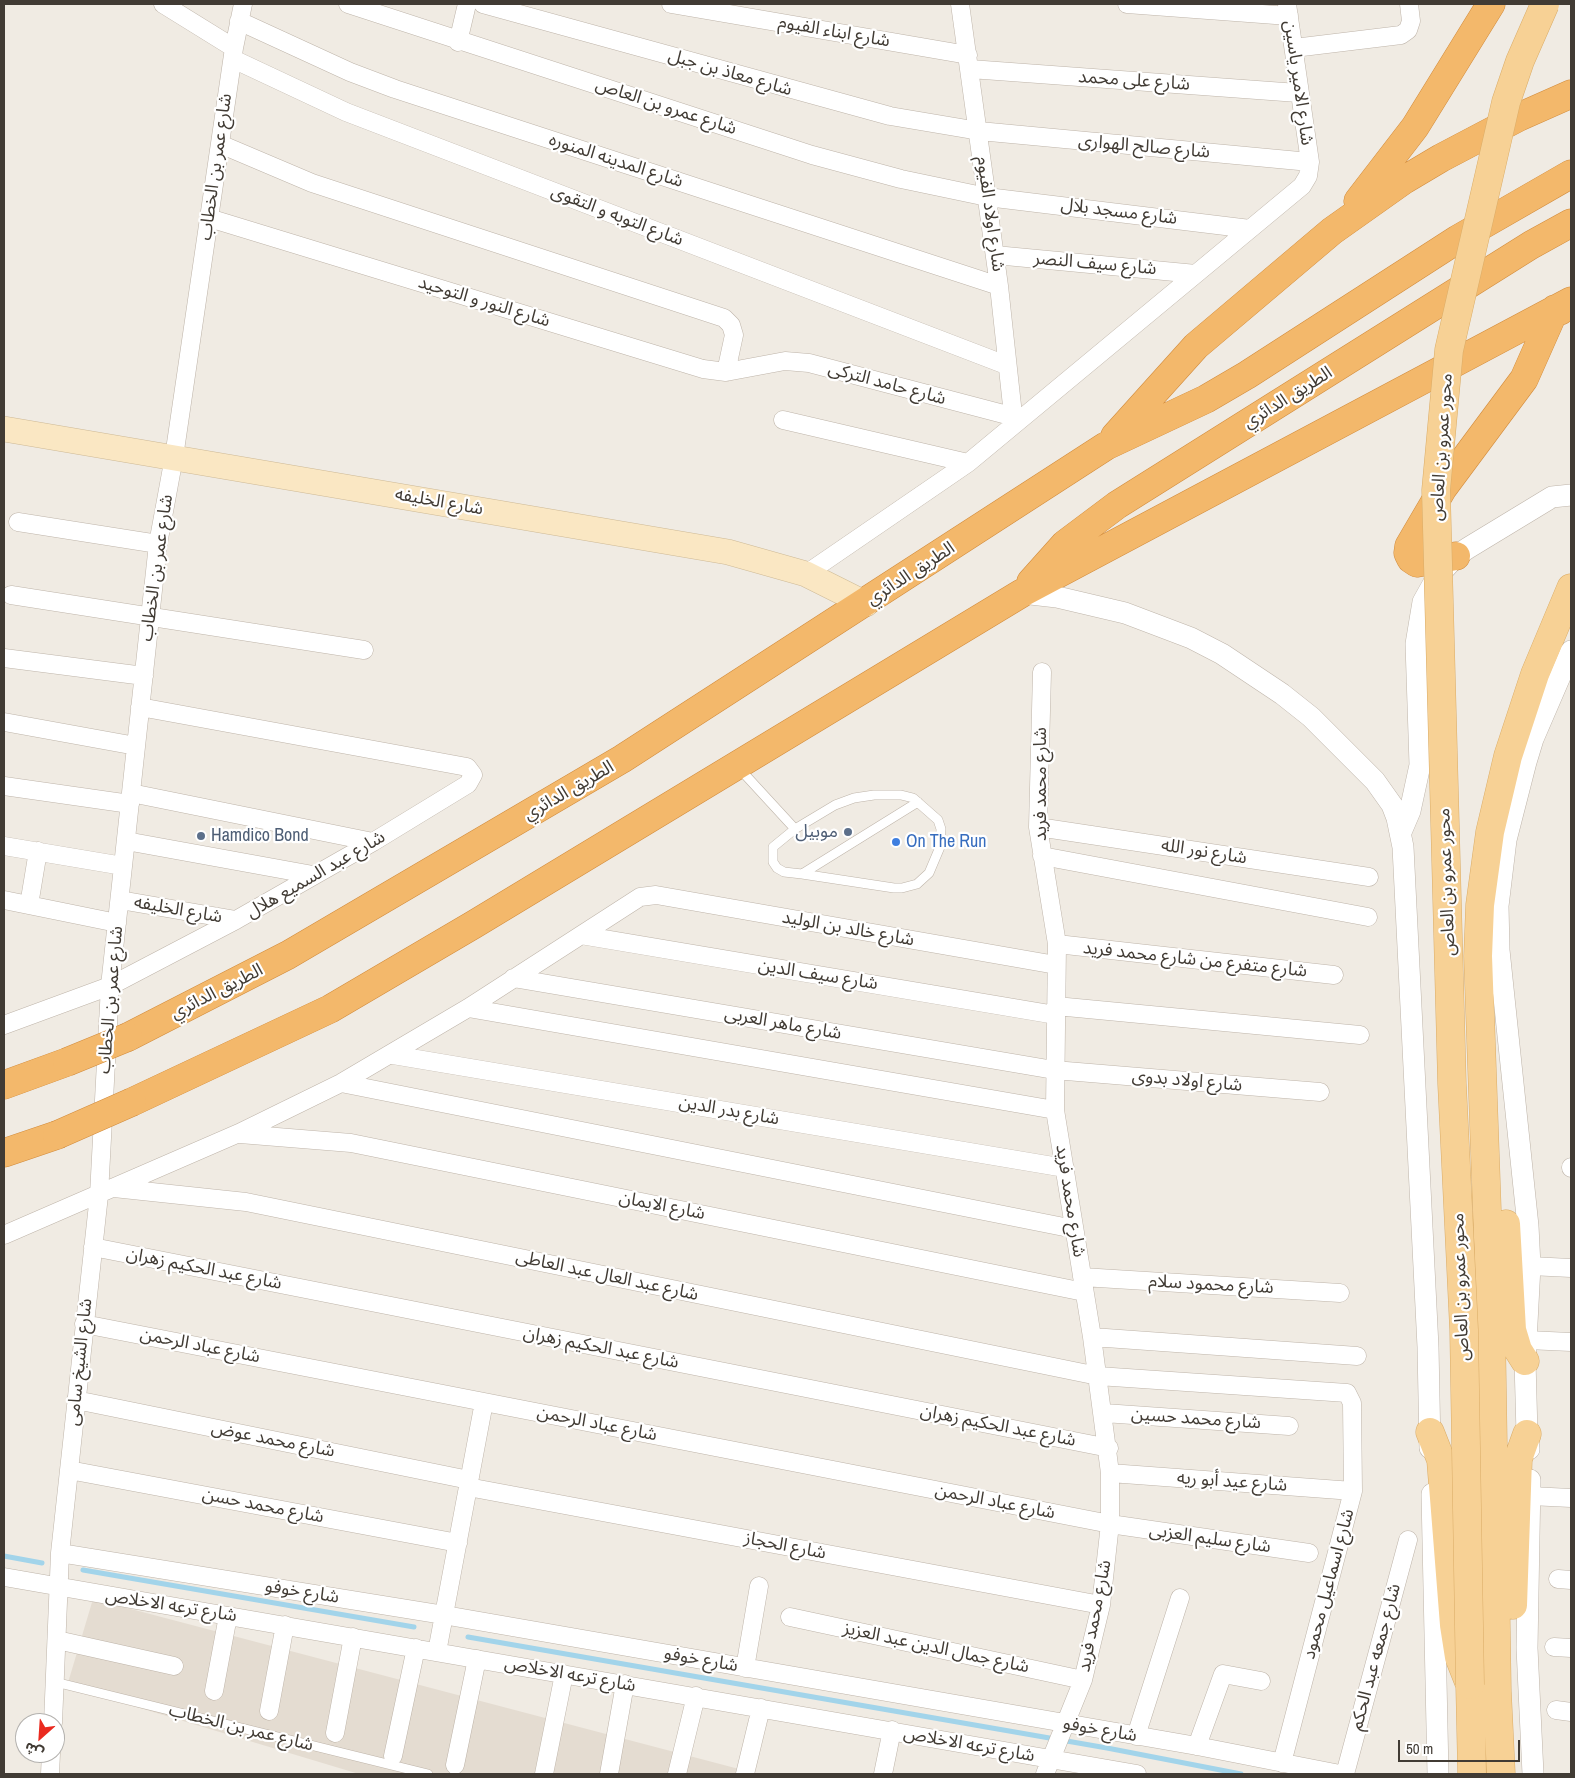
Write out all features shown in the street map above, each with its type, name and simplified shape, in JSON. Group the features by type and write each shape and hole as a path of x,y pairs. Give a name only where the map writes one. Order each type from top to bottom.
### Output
{"highway":[{"path":"1332,231 1375,180 1415,127 1485,9"},
{"name":"الطريق الدائري","path":"1106,446 1196,346 1332,231 1404,180 1441,158 1519,117 1571,94"},
{"name":"الطريق الدائري","path":"4,1085 128,1037 288,955 605,769 866,604 1106,446 1206,399 1247,375 1458,239 1571,174"},
{"name":"الطريق الدائري","path":"1022,593 1065,544 1110,509 1531,245 1571,223"},
{"path":"1456,556 1417,563 1411,559 1408,546 1443,488 1524,379 1566,308"},
{"name":"الطريق الدائري","path":"4,1153 57,1135 132,1102 330,1009 737,767 1022,593 1566,308"}],"main road":[{"name":"محور عمرو بن العاص","path":"1472,1774 1464,1330 1452,1084 1436,490 1449,350 1506,102 1520,62 1545,4"},
{"name":"شارع الخليفه","path":"4,429 728,552 806,574 866,604"},
{"name":"محور عمرو بن العاص","path":"1501,1774 1497,1691 1491,1333 1478,956 1480,906 1490,832 1503,774 1521,714 1571,588"},
{"path":"1483,1089 1494,1111 1501,1140 1512,1330 1514,1340 1526,1350"},
{"path":"1430,1432 1443,1470 1454,1624 1459,1657 1470,1685"},
{"path":"1497,1691 1506,1676 1511,1662 1518,1459 1526,1434"}],"street":[{"name":"شارع التوبه و التقوى","path":"163,4 233,54 346,112 1006,365"},
{"name":"شارع عمر بن الخطاب","path":"101,1136 110,986 158,544 174,457 233,54 243,4"},
{"name":"شارع عمرو بن العاص","path":"348,4 376,9 458,42 812,155 901,179 987,197"},
{"path":"458,42 467,4"},
{"name":"شارع معاذ بن جبل","path":"483,4 890,116 979,131"},
{"name":"شارع ابناء الفيوم","path":"671,4 969,62"},
{"name":"شارع اولاد الفيوم","path":"960,4 999,286 1013,420"},
{"path":"1127,4 1288,10"},
{"path":"1294,48 1401,35 1410,26 1409,4"},
{"name":"شارع الامير ياسين","path":"1288,10 1298,93 1310,162"},
{"name":"شارع المدينه المنوره","path":"239,21 350,72 395,89 999,286"},
{"name":"شارع على محمد","path":"969,62 1298,93"},
{"name":"شارع صالح الهوارى","path":"979,131 1310,162"},
{"path":"220,144 312,183 724,318 731,326 734,335 726,372"},
{"path":"806,574 968,463 1013,420 1196,274 1302,186 1308,176 1310,162"},
{"name":"شارع مسجد بلال","path":"987,197 1250,229"},
{"name":"شارع النور و التوحيد","path":"209,218 703,369 726,372 761,364"},
{"name":"شارع سيف النصر","path":"995,255 1196,274"},
{"name":"شارع حامد التركى","path":"761,364 785,361 809,363 1013,420"},
{"path":"783,420 968,463"},
{"path":"1401,832 1410,811 1420,765 1416,644 1419,616 1423,602 1437,577 1456,556 1552,497 1571,495"},
{"path":"18,522 158,544"},
{"path":"1022,593 1092,604 1134,616 1191,638 1244,668 1311,717 1375,781 1392,805 1401,832 1427,1327 1438,1774"},
{"path":"11,595 364,650"},
{"path":"1533,1774 1527,1648 1530,1460 1526,1434 1526,1350 1530,1266 1528,1226 1499,950 1498,906 1506,840 1523,770 1533,739 1571,651"},
{"path":"4,658 144,676"},
{"name":"شارع محمد فريد","path":"1042,672 1038,827 1057,944 1055,1110 1104,1412 1110,1473 1110,1524 1101,1605 1083,1680 1048,1767"},
{"name":"شارع عبد السميع هلال","path":"4,1025 110,986 236,920 312,875 373,842 468,784 473,775 467,767 140,707"},
{"path":"4,722 136,746"},
{"path":"4,786 130,799 373,842"},
{"name":"شارع نور الله","path":"1038,827 1369,878"},
{"path":"126,841 312,875"},
{"path":"4,846 124,866"},
{"path":"29,905 38,852"},
{"path":"1042,856 1368,917"},
{"name":"شارع خالد بن الوليد","path":"580,935 640,897 656,895 1056,964"},
{"path":"4,900 117,923"},
{"name":"شارع الخليفه","path":"120,900 236,920"},
{"path":"4,1235 239,1134 341,1083 468,1008 580,935"},
{"name":"شارع سيف الدين","path":"580,935 1056,1010 1360,1036"},
{"name":"شارع متفرع من شارع محمد فريد","path":"1057,944 1334,975"},
{"name":"شارع ماهر العربى","path":"512,978 1054,1070"},
{"path":"468,1008 1055,1110"},
{"name":"شارع بدر الدين","path":"392,1054 1065,1168"},
{"name":"شارع اولاد بدوى","path":"1054,1070 1320,1092"},
{"path":"341,1083 1074,1229"},
{"name":"شارع الايمان","path":"239,1134 351,1143 1083,1284"},
{"name":"شارع الشيخ سامى","path":"53,1713 60,1553 93,1247 106,1192 101,1136"},
{"name":"شارع عبد العال عبد العاطى","path":"106,1192 246,1202 1098,1376 1343,1392 1349,1395 1352,1403"},
{"name":"شارع عبد الحكيم زهران","path":"93,1247 1109,1448"},
{"path":"1530,1266 1571,1268"},
{"name":"شارع محمود سلام","path":"1083,1284 1340,1293"},
{"name":"شارع عباد الرحمن","path":"84,1324 1110,1524"},
{"path":"1092,1337 1357,1356"},
{"path":"1526,1350 1571,1342"},
{"name":"شارع محمد عوض","path":"76,1400 469,1483"},
{"path":"437,1652 484,1402"},
{"name":"شارع اسماعيل محمود","path":"1282,1763 1354,1491 1352,1403"},
{"name":"شارع محمد حسين","path":"1104,1412 1289,1426"},
{"name":"شارع محمد حسن","path":"69,1470 458,1543"},
{"name":"شارع عيد أبو ريه","path":"1110,1473 1354,1491"},
{"name":"شارع الحجاز","path":"469,1483 1101,1605"},
{"path":"1530,1496 1571,1498"},
{"name":"شارع سليم العزبى","path":"1110,1524 1309,1553"},
{"name":"شارع جمعه عبد الحكم","path":"1345,1774 1408,1540"},
{"name":"شارع خوفو","path":"60,1553 444,1615 1197,1746 1340,1774"},
{"name":"شارع ترعه الاخلاص","path":"4,1576 58,1588 892,1730 1048,1767 1137,1774"},
{"path":"745,1668 759,1586"},
{"path":"1136,1736 1180,1598"},
{"path":"214,1691 228,1616"},
{"name":"شارع جمال الدين عبد العزيز","path":"790,1617 1083,1680"},
{"path":"269,1711 285,1626"},
{"path":"335,1733 353,1637"},
{"path":"57,1640 174,1666"},
{"path":"393,1756 416,1648"},
{"path":"455,1765 477,1659"},
{"path":"1197,1746 1222,1675 1225,1672 1261,1681"},
{"path":"544,1774 564,1674"},
{"path":"609,1774 626,1684"},
{"path":"677,1774 696,1696"},
{"path":"745,1774 761,1708"},
{"path":"883,1774 892,1730"}],"lane":[{"path":"737,767 794,829"},
{"path":"874,795 902,795 918,802 938,820 942,838 933,866 917,884 894,888 802,874 777,868 771,855 778,841 794,829 836,804 854,798 874,795"},
{"path":"802,874 918,802"},
{"name":"شارع عمر بن الخطاب","path":"55,1682 428,1774"}],"shaded area":[{"path":"93,1599 758,1774 359,1774 67,1686"}],"waterway":[{"path":"4,1556 42,1563"},
{"path":"83,1570 414,1627"},
{"path":"468,1637 1107,1748 1241,1774"}],"place":[{"name":"موبيل","path":"848,832"},
{"name":"Hamdico Bond","path":"201,836"},
{"name":"On The Run","path":"896,842"}]}
